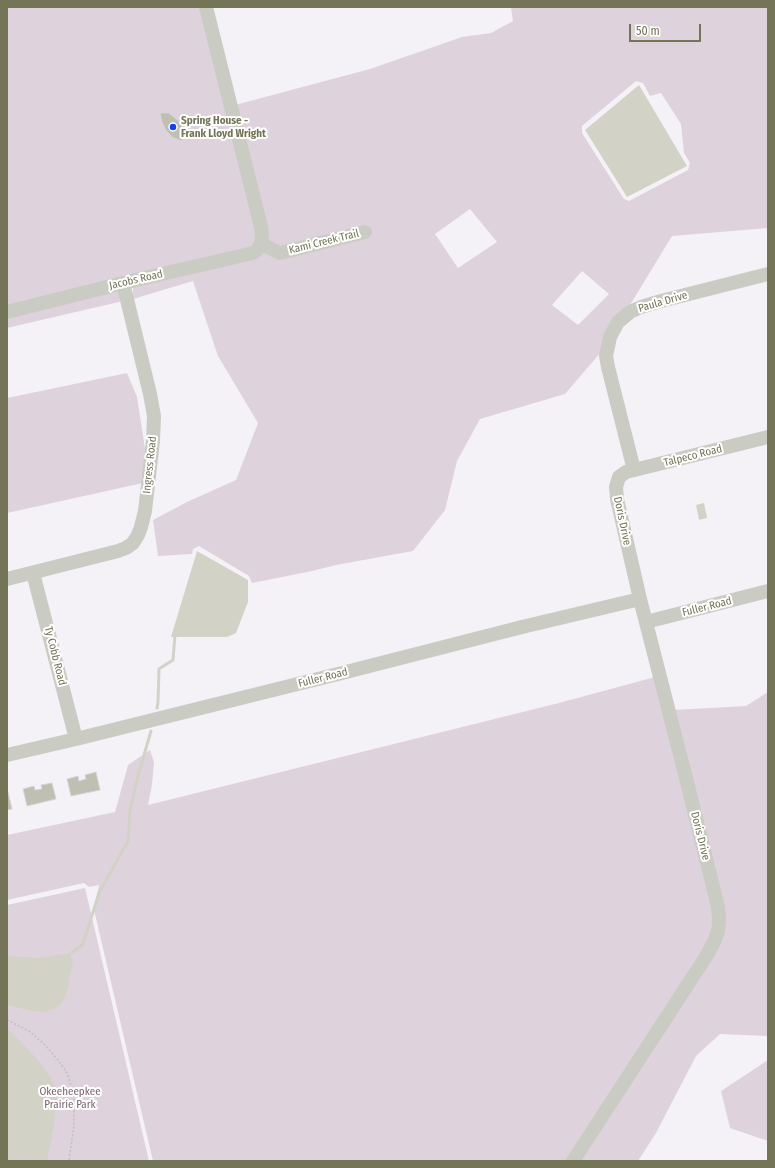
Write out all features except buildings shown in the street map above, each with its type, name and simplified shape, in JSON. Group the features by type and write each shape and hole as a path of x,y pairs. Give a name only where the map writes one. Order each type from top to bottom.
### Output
{"street":[{"path":"206,7 261,227 261,244"},
{"name":"Kami Creek Trail","path":"261,244 280,253 365,232"},
{"name":"Jacobs Road","path":"7,312 253,253 261,244"},
{"name":"Paula Drive","path":"634,470 608,367 607,349 610,337 618,322 630,312 642,307 768,274"},
{"name":"Ingress Road","path":"7,579 126,548 133,543 138,535 145,511 153,441 154,416 149,387 123,283"},
{"name":"Talpeco Road","path":"619,477 626,472 768,437"},
{"name":"Doris Drive","path":"573,1161 708,955 718,931 719,919 718,907 640,599 617,499 616,487 619,477"},
{"name":"Ty Cobb Road","path":"33,573 76,739"},
{"name":"Fuller Road","path":"646,622 768,591"},
{"name":"Fuller Road","path":"7,755 640,599"}],"path":[{"path":"7,1020 30,1031 44,1044 67,1073 74,1096 74,1125 69,1161"}],"green space":[{"path":"7,7 201,7 256,228 254,246 7,306"},
{"path":"511,7 768,7 768,228 672,236 602,351 565,394 480,419 457,461 445,510 413,551 336,565 252,583 249,576 199,546 193,549 192,554 158,556 153,520 187,502 236,480 258,423 218,356 193,281 133,299 133,286 263,251 281,259 371,236 368,225 280,247 266,241 235,105 370,69 462,37 491,33 513,21","holes":["636,81 643,83 650,96 661,93 681,124 684,153 690,163 688,170 629,201 624,199 582,133 582,126","470,209 497,242 458,268 435,234","582,271 609,294 578,325 552,305"]},
{"path":"120,290 123,301 7,328 7,318"},
{"path":"127,373 137,397 146,455 143,483 7,513 7,398"},
{"path":"655,677 713,908 711,937 566,1161 153,1161 94,910 99,885 89,887 84,883 7,900 7,835 115,812 128,765 150,750 154,762 148,805 559,703"},
{"path":"768,692 768,1035 720,1034 696,1056 656,1133 638,1161 579,1161 723,939 673,710 746,706"},
{"name":"Okeeheepkee Prairie Park","path":"85,888 149,1161 7,1161 7,905"},
{"path":"768,1060 768,1141 730,1128 721,1091"}],"shaded area":[{"path":"639,85 687,166 627,197 585,130"},
{"path":"704,503 707,518 699,520 696,505"},
{"path":"197,551 248,580 248,602 236,633 227,637 171,637"},
{"path":"64,954 70,955 73,961 67,993 61,1004 46,1012 32,1011 7,1005 7,956 39,958"},
{"path":"7,1030 10,1031 27,1048 43,1066 52,1080 57,1098 53,1131 47,1161 7,1161"}],"waterway":[{"path":"157,708 159,669 173,660 175,635"},
{"path":"67,956 83,944 99,893 128,841 130,810 151,731"}],"place":[{"name":"Spring House - Frank Lloyd Wright","path":"173,127"}]}
